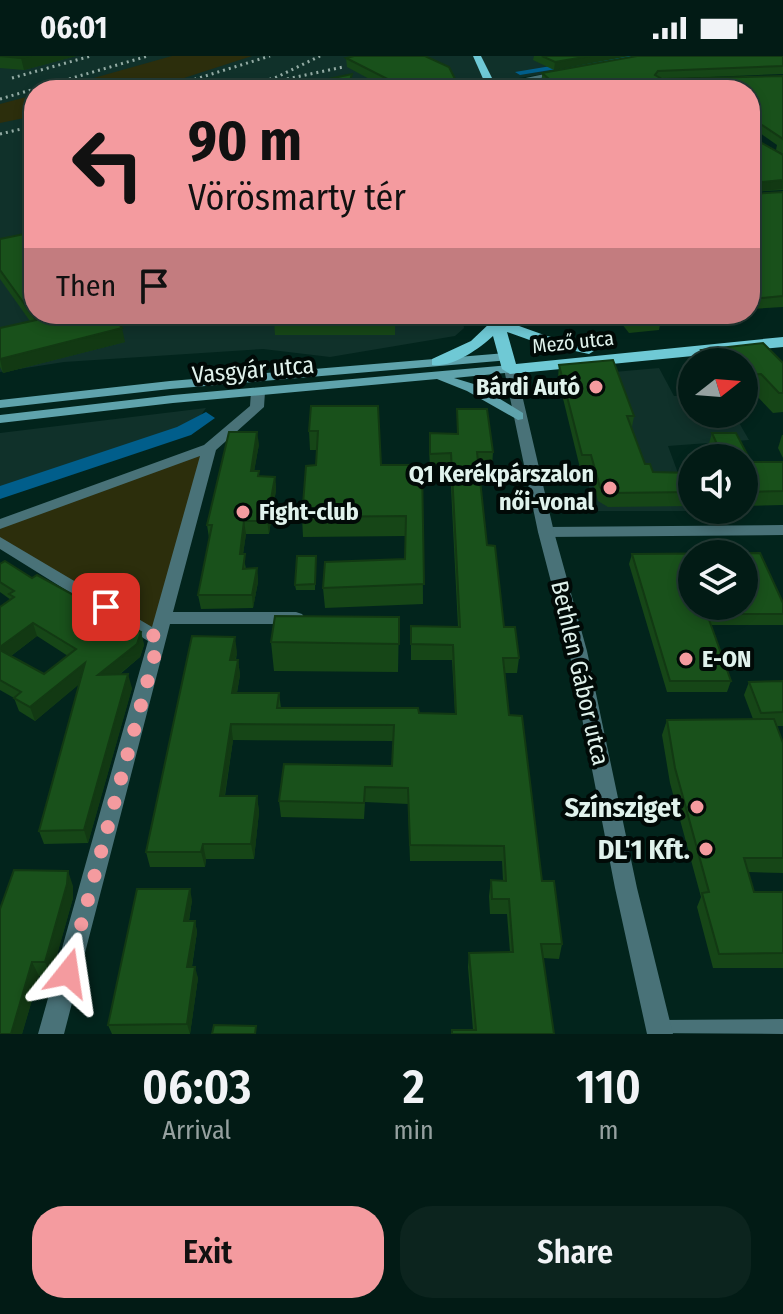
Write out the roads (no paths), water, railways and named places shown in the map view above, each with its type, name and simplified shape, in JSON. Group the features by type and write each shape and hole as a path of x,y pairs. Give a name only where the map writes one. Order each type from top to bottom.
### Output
{"main road":[{"path":"477,56 490,80"},
{"path":"493,324 476,344 438,369 518,416"},
{"name":"Bethlen Gábor utca","path":"498,324 508,363"},
{"path":"508,324 543,340 589,349"},
{"name":"Mező utca","path":"508,363 589,349 783,331"},
{"name":"Mező utca","path":"508,363 783,342"},
{"name":"Vasgyár utca","path":"0,404 155,386 508,363"},
{"name":"Vasgyár utca","path":"0,419 258,392 438,369"}],"street":[{"path":"520,80 569,71"},
{"path":"760,145 783,162"},
{"path":"763,147 783,145"},
{"name":"Bethlen Gábor utca","path":"508,363 546,532 578,651 626,888 660,1033"},
{"path":"0,524 209,448 257,407 258,392"},
{"path":"51,1034 209,448"},
{"path":"546,532 783,530"},
{"path":"0,542 162,628 308,619"},
{"path":"660,1033 783,1032"}],"waterway":[{"path":"520,72 630,56"},
{"path":"0,493 184,431 206,418"}],"railway":[{"path":"12,78 91,56"},
{"path":"65,80 148,56"},
{"path":"192,80 270,56"},
{"path":"267,80 320,56"},
{"path":"287,79 343,67"},
{"path":"0,99 24,92"},
{"path":"0,134 24,128"}],"place":[{"name":"Bárdi Autó","path":"596,387"},
{"name":"Q1 Kerékpárszalon női-vonal","path":"610,488"},
{"name":"Fight-club","path":"243,512"},
{"name":"E-ON","path":"686,659"},
{"name":"Színsziget","path":"697,807"},
{"name":"DL'1 Kft.","path":"706,849"}]}
